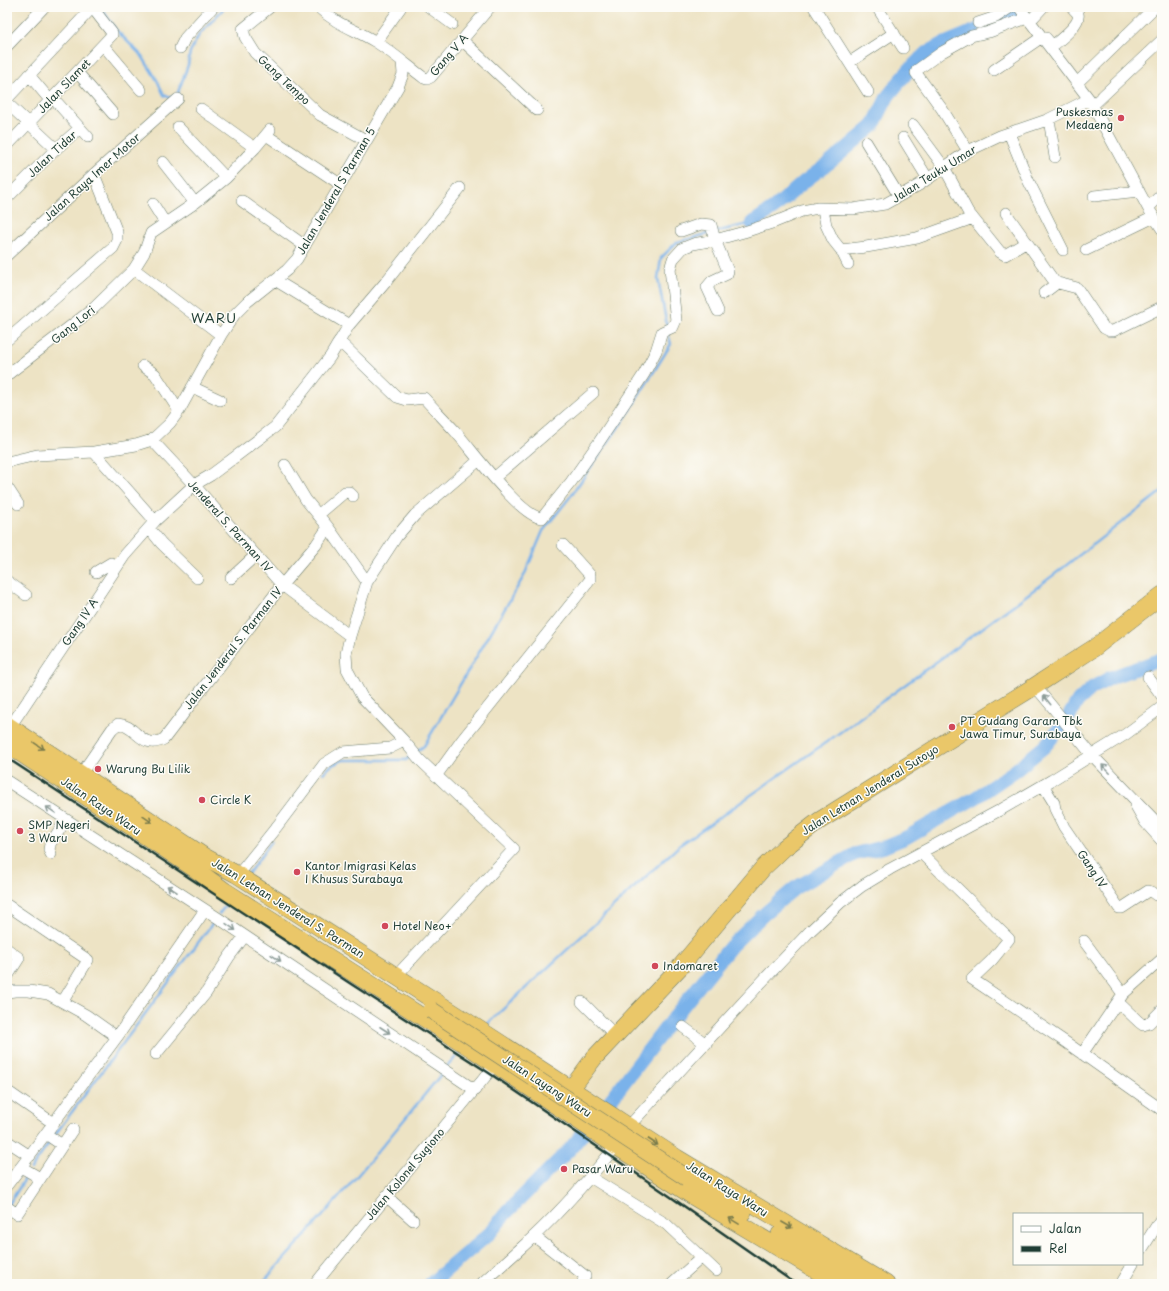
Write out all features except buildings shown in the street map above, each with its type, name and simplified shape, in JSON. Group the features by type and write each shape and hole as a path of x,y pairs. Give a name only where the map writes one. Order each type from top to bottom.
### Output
{"highway":[{"name":"Jalan Letnan Jenderal Sutoyo","path":"569,1114 584,1097 594,1058 680,966 762,868 784,848 819,821 1094,648 1162,595"},
{"name":"Jalan Letnan Jenderal S. Parman","path":"9,726 81,774 200,863"},
{"name":"Jalan Raya Waru","path":"7,744 200,863"},
{"name":"Jalan Layang Waru","path":"200,863 430,1010 687,1178 801,1247 857,1284"},
{"name":"Jalan Letnan Jenderal S. Parman","path":"236,885 396,976 584,1097"},
{"name":"Jalan Letnan Jenderal S. Parman","path":"236,885 467,1046 569,1114"},
{"path":"544,1072 562,1073 571,1071 579,1068 594,1058"},
{"path":"584,1097 587,1075 594,1058"},
{"name":"Jalan Raya Waru","path":"584,1097 677,1158 767,1214 886,1284"},
{"name":"Jalan Raya Waru","path":"569,1114 694,1197 839,1284"},
{"name":"Jalan Layang Waru","path":"801,1247 830,1261 870,1284"}],"street":[{"path":"8,42 44,7"},
{"path":"180,48 185,38 213,7"},
{"name":"Gang Tempo","path":"270,7 243,29 245,38 255,53 320,115 366,140"},
{"path":"318,7 328,17 376,42 402,61"},
{"path":"376,42 401,7"},
{"path":"429,7 452,24"},
{"name":"Gang V A","path":"402,61 424,78 429,78 490,7"},
{"path":"814,7 868,92"},
{"path":"877,7 903,48"},
{"path":"978,24 1011,7"},
{"path":"968,151 916,73 917,70 942,52 971,36 989,32 1043,7"},
{"path":"1027,15 1049,43 1054,45 1077,22 1078,14 1072,7"},
{"path":"1077,83 1155,7"},
{"name":"Jalan Slamet","path":"7,146 112,34 95,11 91,9 29,75"},
{"path":"1027,15 1091,102 1139,191 1162,229"},
{"path":"850,62 894,33"},
{"path":"994,70 1042,37"},
{"path":"462,40 537,110"},
{"name":"Jalan Teuku Umar","path":"494,478 516,502 538,517 544,517 597,445 644,374 652,360 662,333 669,329 676,320 670,274 673,259 683,248 714,235 775,222 802,211 821,208 852,209 885,204 928,179 968,151 1091,102 1162,40"},
{"path":"103,45 141,90"},
{"name":"Jalan Jenderal S Parman 5","path":"7,462 37,455 94,452 136,445 152,440 170,423 179,411 221,335 235,314 247,302 287,270 297,259 402,78 402,61"},
{"path":"77,72 113,114"},
{"path":"7,99 29,75 88,137"},
{"name":"Jalan Raya Imer Motor","path":"7,255 94,174 178,99"},
{"path":"7,103 56,149"},
{"path":"201,109 256,148"},
{"path":"1049,119 1055,157"},
{"path":"913,125 944,167 968,212 1003,254 1009,253 1027,242"},
{"path":"178,127 226,178"},
{"name":"Jalan Tidar","path":"7,198 56,149 80,128"},
{"name":"Gang Lori","path":"7,375 94,308 134,269 144,253 151,233 195,203 226,178 256,148 268,133 340,184"},
{"path":"1009,134 1028,180 1063,250"},
{"path":"904,138 928,179"},
{"path":"866,142 899,196"},
{"path":"163,162 195,203"},
{"path":"7,340 113,248 117,240 117,232 94,174"},
{"name":"Gang IV A","path":"9,726 118,565 152,524 194,485 211,475 275,427 330,357 349,325 385,283 460,188"},
{"path":"1094,196 1139,191"},
{"path":"1086,250 1151,212 1162,194"},
{"path":"242,201 305,246"},
{"path":"153,204 165,223"},
{"path":"821,208 826,226 848,264"},
{"path":"1006,213 1056,283 1077,288 1104,328 1110,331 1162,307"},
{"path":"841,250 917,238 973,218"},
{"path":"681,231 702,224 711,225 728,271 728,274 712,281 707,287 718,311"},
{"path":"134,269 221,335"},
{"path":"275,280 349,325"},
{"path":"1044,293 1056,283"},
{"path":"340,341 397,397 407,400 424,398 454,430 478,461 494,478 593,393"},
{"path":"143,366 155,374 179,411"},
{"path":"192,387 220,400"},
{"name":"Jenderal S. Parman IV","path":"152,440 194,485 282,585 350,636"},
{"path":"94,452 152,524 161,543 197,578"},
{"path":"396,976 514,849 420,760 407,744 362,697 347,669 346,654 367,582 397,536 415,515 478,461"},
{"path":"285,465 306,500 328,527 367,582"},
{"path":"7,488 18,504"},
{"path":"318,515 346,492 353,496"},
{"name":"Jalan Jenderal S. Parman IV","path":"81,774 112,729 118,724 126,726 150,743 156,743 164,739 282,585 316,545 328,527"},
{"path":"436,776 462,740 590,580 590,575 563,545"},
{"path":"231,578 256,555"},
{"path":"96,572 111,564 118,565"},
{"path":"7,581 26,595"},
{"path":"1148,677 1162,696"},
{"path":"1035,686 1092,755 1162,828"},
{"path":"629,1126 794,949 840,903 862,886 890,869 1043,785 1126,734 1162,708"},
{"path":"236,885 278,825 324,764 343,752 390,748 407,744"},
{"path":"7,781 211,914 475,1090"},
{"name":"Gang IV","path":"1043,785 1054,803 1054,809 1064,827 1119,908 1122,908 1148,891 1156,895 1162,894"},
{"path":"1126,790 1145,822 1162,841"},
{"path":"52,854 49,850 50,844 66,820"},
{"path":"921,853 1009,939 992,960 972,979 1162,1110"},
{"path":"7,905 88,960 62,1002"},
{"path":"9,1209 17,1214 31,1172 54,1139 54,1123 117,1037 211,914"},
{"path":"156,1054 206,993 228,957 244,937"},
{"path":"1084,941 1138,1022 1143,1025 1149,1023 1162,1010"},
{"path":"7,949 19,958 7,977"},
{"path":"1082,1054 1121,998 1162,959"},
{"path":"7,992 15,990 48,994 86,1015 117,1037"},
{"path":"582,1002 615,1035"},
{"path":"682,1027 706,1044"},
{"name":"Jalan Kolonel Sugiono","path":"315,1284 495,1065"},
{"path":"7,1091 54,1123"},
{"path":"30,1156 54,1139 72,1129"},
{"path":"7,1141 30,1156"},
{"path":"481,1284 555,1215 616,1146"},
{"path":"30,1156 31,1172"},
{"path":"7,1185 31,1172"},
{"path":"590,1177 666,1224 716,1271"},
{"path":"386,1196 413,1220"},
{"path":"1143,1247 1162,1218"},
{"path":"534,1236 586,1276 582,1284"},
{"path":"672,1284 701,1258"},
{"path":"1122,1284 1132,1265"}],"waterway":[{"path":"101,7 115,29 142,56 157,80 164,95 171,98 177,95 188,65 190,52 199,35 225,7"},
{"path":"752,223 774,208 873,126 888,96 909,70 925,54 941,45 1011,16 1023,7"},
{"path":"715,232 752,223"},
{"path":"667,326 658,279 661,258 677,242 711,233"},
{"path":"417,751 424,746 524,576 543,531 570,497 625,418 671,344 668,333"},
{"path":"486,1025 680,845 835,736 977,632 1162,491"},
{"path":"430,1284 490,1233 506,1213 570,1149 612,1098 731,946 763,915 795,888 855,854 883,847 907,837 975,798 1016,770 1045,746 1068,718 1077,702 1092,688 1112,677 1162,659"},
{"path":"323,773 332,765 343,760 406,760 413,754"},
{"path":"248,874 272,841"},
{"path":"219,914 229,901"},
{"path":"54,1136 215,920"},
{"path":"446,1068 463,1049"},
{"path":"261,1284 354,1180 443,1072"},
{"path":"31,1169 50,1142"},
{"path":"9,1204 28,1174"}],"railway":[{"path":"7,758 489,1073 796,1284"}],"place":[{"name":"Puskesmas Medaeng","path":"1121,118"},
{"name":"PT Gudang Garam Tbk Jawa Timur, Surabaya","path":"952,727"},
{"name":"Warung Bu Lilik","path":"98,769"},
{"name":"Circle K","path":"202,800"},
{"name":"SMP Negeri 3 Waru","path":"20,831"},
{"name":"Kantor Imigrasi Kelas I Khusus Surabaya","path":"297,872"},
{"name":"Hotel Neo+","path":"385,926"},
{"name":"Indomaret","path":"655,966"},
{"name":"Pasar Waru","path":"564,1169"}],"district":[{"name":"WARU","path":"214,318"}]}
